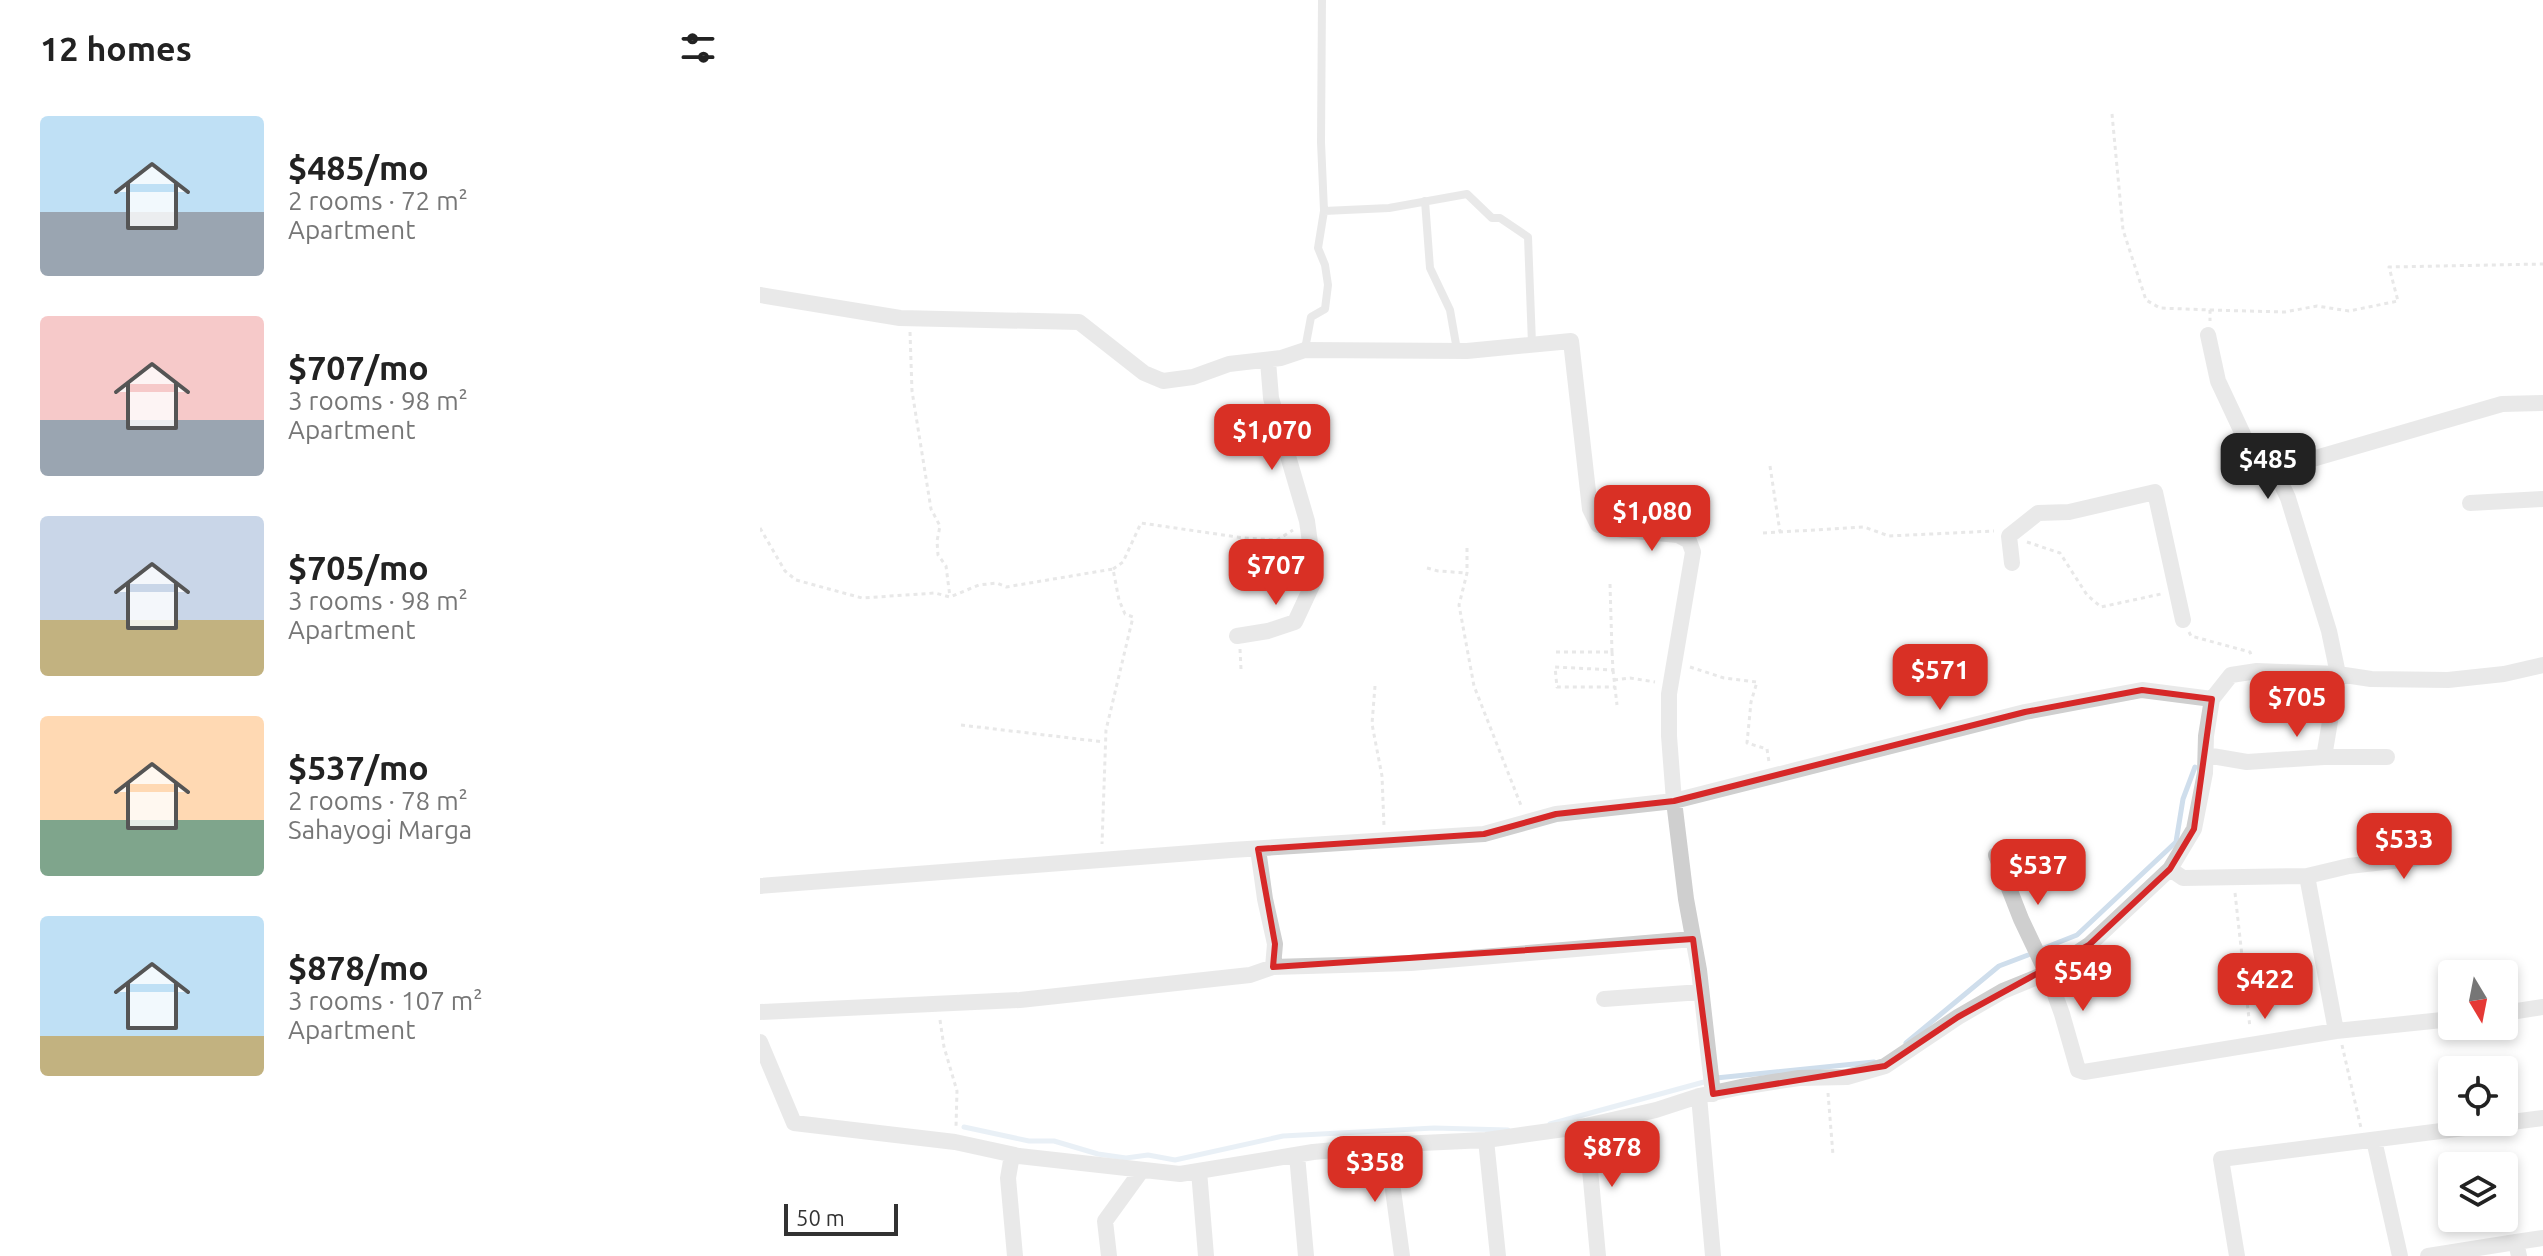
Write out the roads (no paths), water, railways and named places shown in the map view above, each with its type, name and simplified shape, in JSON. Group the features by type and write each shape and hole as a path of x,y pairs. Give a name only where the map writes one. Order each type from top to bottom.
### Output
{"street":[{"path":"760,295 900,318 1079,322 1144,373 1163,381 1193,377 1229,364 1268,361 1305,350 1457,351 1571,341 1590,509 1598,525 1678,535 1689,541 1693,552 1671,684 1669,736 1674,801 1701,992 1713,1256"},
{"path":"2208,335 2218,381 2248,445 2280,481 2288,498 2329,631 2338,674 2324,757"},
{"path":"1237,636 1268,631 1295,622 1315,579 1307,521 1271,398 1268,361"},
{"path":"2271,471 2502,404 2543,403"},
{"path":"2012,563 2009,536 2038,513 2069,512 2155,492 2183,620"},
{"path":"2470,503 2543,499"},
{"path":"760,1042 794,1123 955,1142 1012,1155 1180,1174 1297,1155 1486,1140 1586,1126 1741,1087 1799,1078 1847,1077 1885,1066 2003,991 2047,973 2089,945 2170,869 2194,829 2205,773 2212,699 2231,675 2257,671 2338,674 2371,679 2448,680 2504,674 2543,665"},
{"path":"760,886 1484,834 1556,814 1674,801 2025,712 2142,690 2212,699"},
{"path":"2206,755 2247,762 2387,757"},
{"path":"1258,849 1275,944 1273,967"},
{"path":"1996,855 2021,919 2047,973 2078,1070 2084,1072 2336,1031 2438,1020"},
{"path":"2170,869 2183,878 2307,876 2349,866 2428,857"},
{"path":"2307,876 2336,1031"},
{"path":"760,1012 1020,1000 1250,975 1273,967 1411,963 1693,939"},
{"path":"1604,999 1701,992"},
{"path":"2518,1011 2543,1007"},
{"path":"2237,1256 2221,1159 2543,1118"},
{"path":"1586,1126 1598,1256"},
{"path":"1486,1140 1498,1256"},
{"path":"2369,1141 2400,1256"},
{"path":"1387,1146 1402,1256"},
{"path":"1012,1155 1008,1178 1015,1256"},
{"path":"1297,1155 1306,1256"},
{"path":"1109,1256 1105,1221 1142,1170"},
{"path":"1199,1171 1206,1256"},
{"path":"2428,1256 2517,1249 2543,1238"}],"lane":[{"path":"1305,350 1311,317 1325,309 1328,285 1318,248 1324,211 1322,0"},
{"path":"1324,211 1389,208 1467,194 1492,218 1500,218 1528,237 1532,345"},
{"path":"1425,201 1430,268 1450,310 1457,351"}],"waterway":[{"path":"2039,950 2077,935 2176,842 2183,799 2195,767"},
{"path":"1906,1043 1999,966 2028,955"},
{"path":"1716,1078 1874,1062"},
{"path":"1550,1124 1704,1082"},
{"path":"964,1127 1029,1141 1054,1141 1098,1154 1126,1158 1148,1155 1175,1160 1283,1136 1434,1128 1508,1130"}]}
